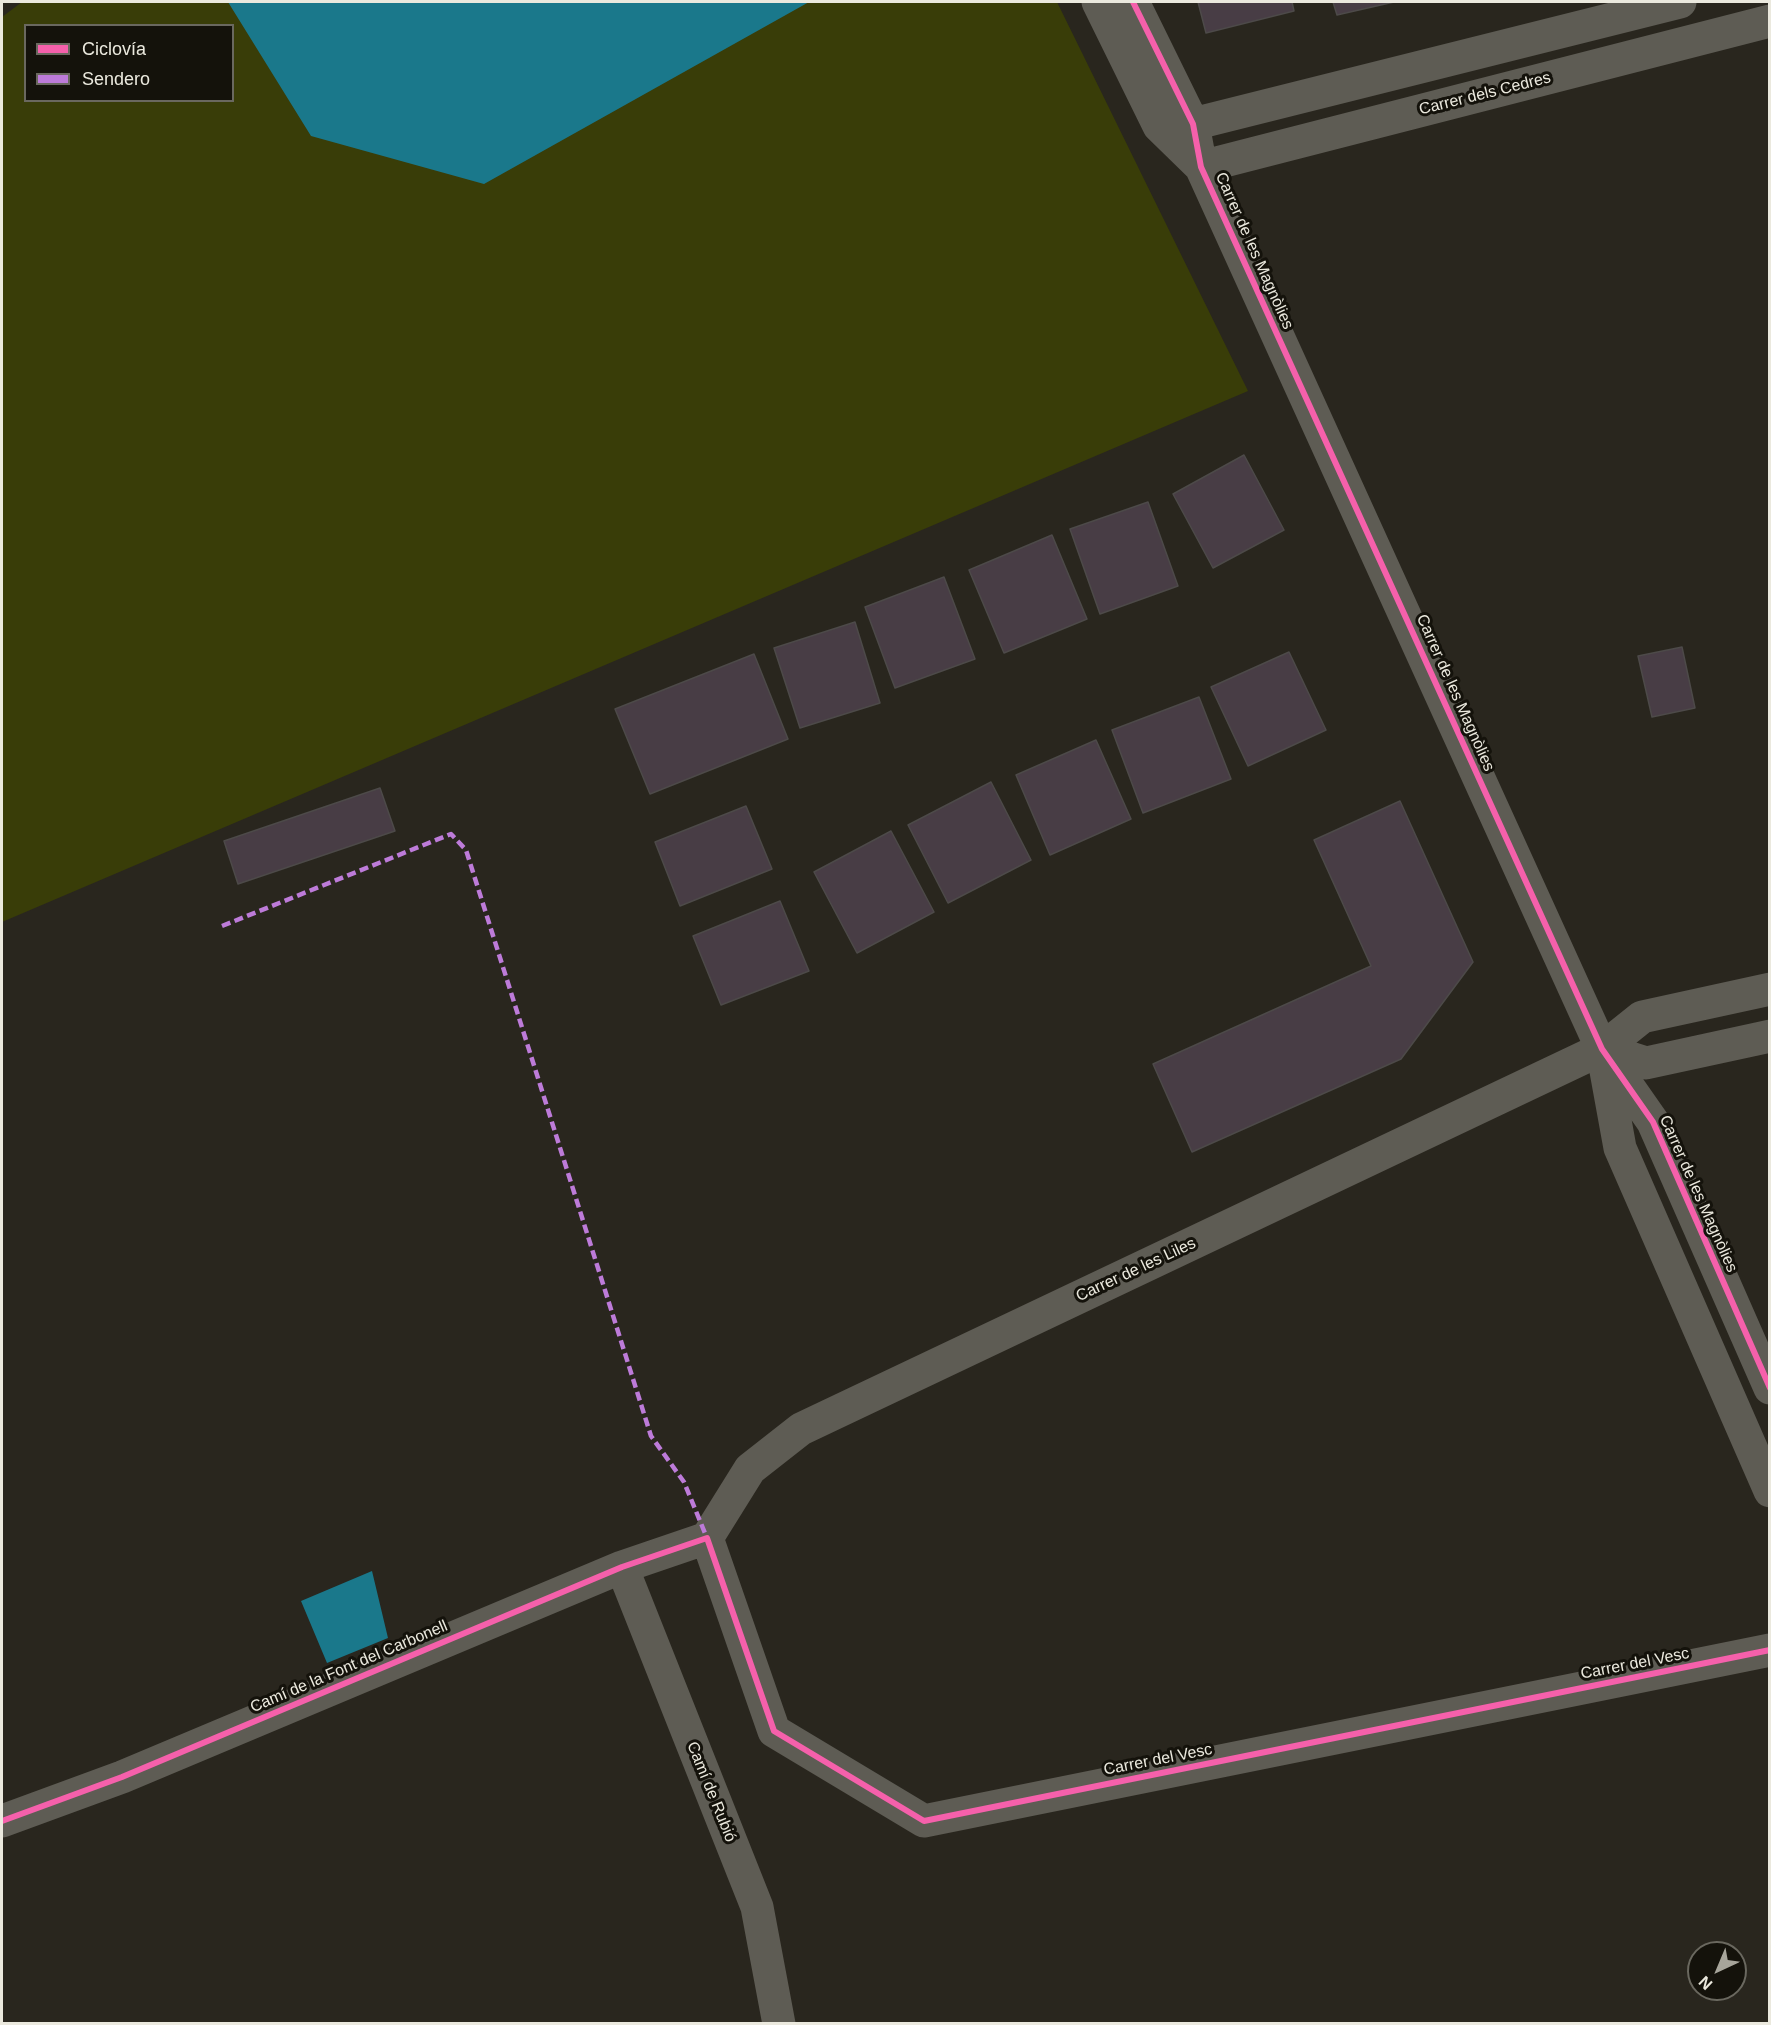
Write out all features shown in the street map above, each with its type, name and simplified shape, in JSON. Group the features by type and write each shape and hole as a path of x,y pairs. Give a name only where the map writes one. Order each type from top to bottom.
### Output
{"street":[{"name":"Carrer de les Magnòlies","path":"1098,2 1159,126 1201,167"},
{"name":"Carrer de les Magnòlies","path":"1133,2 1193,124 1201,167 1602,1049 1653,1122 1770,1389"},
{"path":"1193,124 1680,2"},
{"name":"Carrer dels Cedres","path":"1201,167 1770,21"},
{"name":"Carrer de les Liles","path":"707,1538 750,1469 801,1429 1602,1049 1642,1017 1770,989"},
{"path":"1602,1049 1646,1063 1770,1036"},
{"name":"Carrer de les Magnòlies","path":"1602,1049 1620,1148 1770,1491"},
{"name":"Camí de la Font del Carbonell","path":"2,1821 122,1777 622,1567 707,1538"},
{"name":"Carrer del Vesc","path":"707,1538 774,1731 924,1821 1770,1650"},
{"name":"Camí de Rubió","path":"622,1567 757,1907 779,2024"}],"green space":[{"path":"22,2 1057,2 1248,391 2,922 2,17"}],"water":[{"path":"228,2 809,2 484,184 311,136"},
{"path":"372,1571 388,1638 327,1663 301,1601"}],"building":[{"path":"1198,2 1292,2 1294,11 1206,33"},
{"path":"1333,2 1394,2 1337,15"},
{"path":"1244,455 1284,530 1213,568 1173,494"},
{"path":"1148,502 1178,586 1100,614 1070,529"},
{"path":"1052,535 1087,619 1004,653 969,570"},
{"path":"944,577 975,659 895,688 865,607"},
{"path":"855,622 880,703 800,728 774,648"},
{"path":"1682,647 1695,708 1652,717 1638,656"},
{"path":"1289,652 1326,730 1248,766 1211,687"},
{"path":"754,654 788,739 650,794 615,709"},
{"path":"1199,697 1231,779 1143,813 1112,730"},
{"path":"1096,740 1131,819 1050,855 1016,775"},
{"path":"991,782 1031,860 948,903 908,825"},
{"path":"380,788 395,831 238,884 224,841"},
{"path":"1400,801 1473,962 1401,1059 1192,1152 1153,1064 1371,966 1314,840"},
{"path":"746,806 772,869 680,906 655,842"},
{"path":"891,831 934,912 857,953 814,872"},
{"path":"780,901 809,971 721,1005 693,936"}],"marked path":[{"path":"222,926 451,834 466,850 651,1436 684,1482 707,1538"}],"cycle path":[{"path":"1133,2 1193,124 1201,167 1602,1049 1653,1122 1770,1388"},
{"path":"2,1821 122,1777 622,1567 707,1538 774,1731 924,1821 1770,1650"}]}
